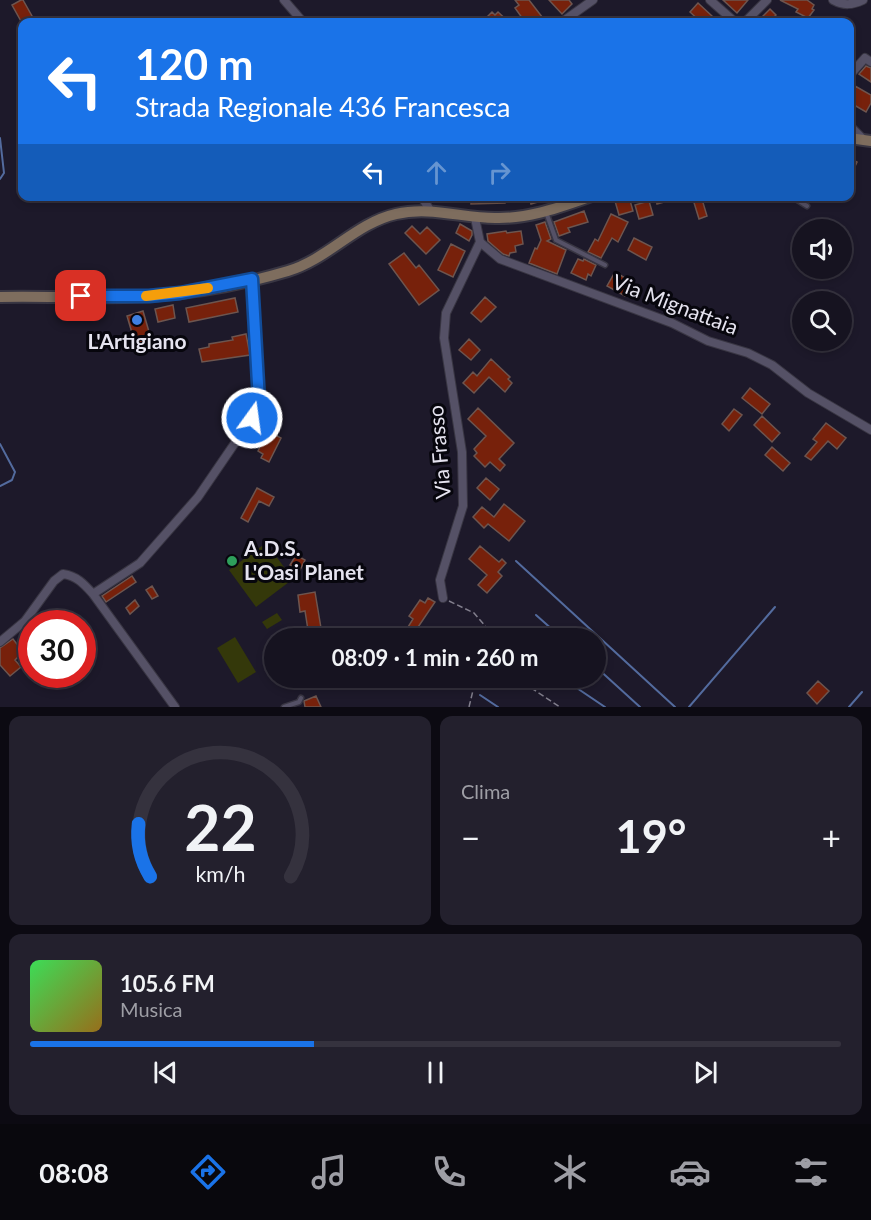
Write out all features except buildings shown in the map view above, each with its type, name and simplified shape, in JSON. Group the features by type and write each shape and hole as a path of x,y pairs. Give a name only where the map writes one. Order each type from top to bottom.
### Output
{"street":[{"path":"284,0 300,18"},
{"path":"568,18 593,0"},
{"path":"710,0 730,18"},
{"path":"749,18 767,0"},
{"path":"833,0 853,5 863,0"},
{"path":"854,70 865,58 871,62"},
{"path":"854,129 867,140"},
{"path":"424,201 430,210"},
{"path":"0,297 149,296 180,293 252,279 307,264 365,226 396,213 430,210 475,218 517,217 577,201"},
{"path":"475,218 480,242"},
{"name":"Via Mignattaia","path":"480,242 500,259 672,322 708,341 748,353 771,365 808,393 871,430"},
{"name":"Via Frasso","path":"443,598 440,580 464,506 462,453 444,338 446,314 480,242"},
{"path":"93,594 140,563 198,497 252,418 259,401 252,279"},
{"path":"0,642 25,621 54,581 63,574 72,575 93,594 175,707"}],"lane":[{"path":"799,201 807,206"},
{"path":"546,211 556,240 605,265"},
{"path":"284,707 299,702 301,698"}],"path":[{"path":"443,598 474,612 486,628"},
{"path":"469,707 474,688"},
{"path":"531,688 560,707"}],"green space":[{"path":"266,543 293,579 256,607 229,570"},
{"path":"277,613 282,620 269,628 262,622"},
{"path":"235,637 256,672 238,683 217,648"}],"waterway":[{"path":"0,138 4,173 0,179"},
{"path":"0,444 15,472 12,480 0,486"},
{"path":"516,561 675,707"},
{"path":"689,707 775,607"},
{"path":"536,615 551,628"},
{"path":"606,676 640,707"},
{"path":"577,688 605,707"},
{"path":"849,707 862,692"},
{"path":"480,695 498,707"}],"slow traffic":[{"path":"146,296 208,288"}],"place":[{"name":"L'Artigiano","path":"137,320"},
{"name":"A.D.S. L'Oasi Planet","path":"232,561"}],"route":[{"path":"81,296 149,296 180,293 252,279 259,401 252,418"}]}
